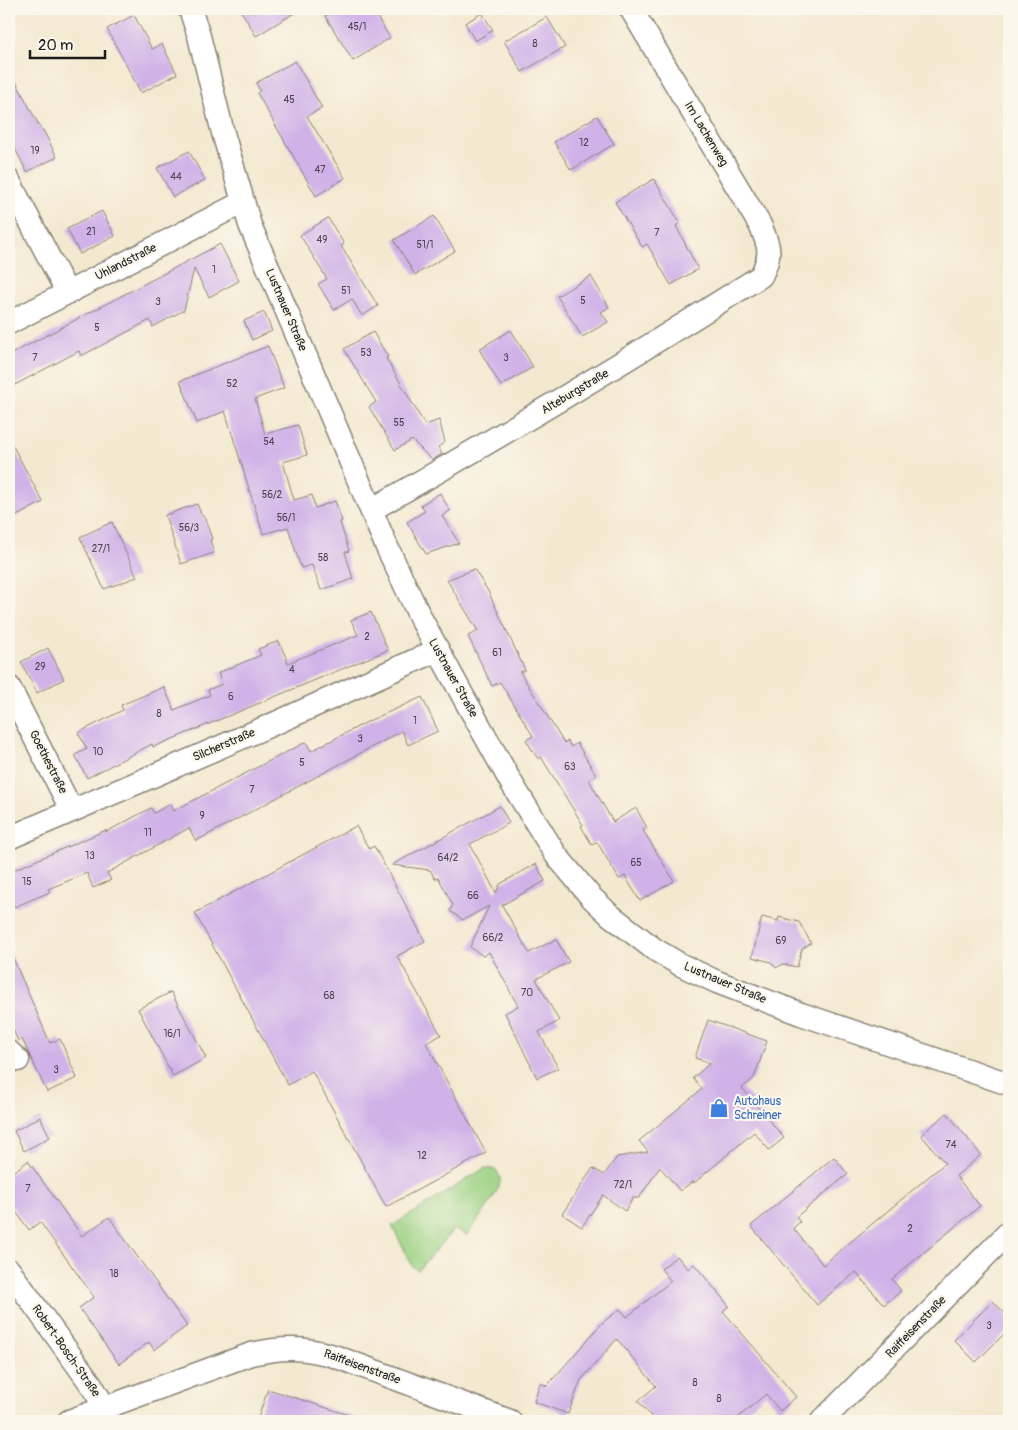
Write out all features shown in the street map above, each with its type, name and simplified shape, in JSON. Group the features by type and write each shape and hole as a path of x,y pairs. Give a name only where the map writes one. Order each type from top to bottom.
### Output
{"street":[{"name":"Lustnauer Straße","path":"190,9 199,36 222,133 250,225 371,510 403,582 438,650 508,777 556,855 591,897 627,929 666,957 717,982 802,1014 1009,1084"},
{"name":"Im Lachenweg","path":"631,9 760,224 768,244 768,262"},
{"path":"9,181 67,292"},
{"name":"Uhlandstraße","path":"9,323 243,202"},
{"name":"Alteburgstraße","path":"371,510 489,443 625,362 761,276 768,262"},
{"name":"Silcherstraße","path":"9,838 438,650"},
{"name":"Goethestraße","path":"9,687 72,811"},
{"name":"Raiffeisenstraße","path":"822,1421 1009,1232"},
{"name":"Robert-Bosch-Straße","path":"9,1270 91,1384 105,1408"},
{"name":"Raiffeisenstraße","path":"69,1421 251,1354 292,1347 334,1356 510,1421"}],"green space":[{"path":"485,1168 496,1170 500,1177 500,1183 482,1215 467,1235 454,1229 418,1270 413,1267 392,1226"}],"building":[{"path":"240,9 301,9 256,36"},
{"path":"336,9 372,9 390,38 353,61 325,16"},
{"path":"482,13 493,30 475,41 465,23"},
{"path":"134,15 152,49 162,44 177,74 141,93 107,29"},
{"path":"547,17 565,47 522,72 504,41"},
{"path":"295,61 322,108 307,116 345,178 316,196 257,93 260,91 256,83"},
{"path":"9,69 57,157 27,172 9,137"},
{"path":"597,116 614,144 571,170 554,142"},
{"path":"189,151 205,180 173,197 157,168"},
{"path":"654,179 680,223 676,226 698,269 671,285 647,244 642,247 615,202"},
{"path":"102,211 115,236 80,254 67,229"},
{"path":"434,216 455,251 415,275 394,240"},
{"path":"328,218 344,244 341,246 378,306 362,316 352,299 334,310 318,284 327,279 300,235"},
{"path":"220,244 239,281 209,297 194,269 184,310 153,327 150,320 81,356 79,351 9,388 9,355"},
{"path":"591,276 609,307 601,312 608,322 582,337 557,296"},
{"path":"264,312 272,331 252,340 244,321"},
{"path":"511,330 533,367 501,386 479,349"},
{"path":"373,332 425,425 439,420 445,442 438,447 442,454 432,460 412,440 395,450 369,407 376,402 344,349"},
{"path":"268,346 284,388 255,399 265,434 298,425 307,455 283,462 294,500 312,495 315,508 335,501 349,551 345,552 353,579 321,590 312,565 301,568 288,527 263,534 225,411 197,423 180,381"},
{"path":"9,439 43,502 9,520"},
{"path":"440,493 450,511 442,516 459,543 426,554 407,522 425,511 421,505"},
{"path":"197,504 202,516 204,516 212,539 210,540 214,553 181,564 165,515"},
{"path":"112,522 137,577 104,589 80,537"},
{"path":"474,569 488,591 525,670 520,672 564,743 568,741 571,747 577,743 596,775 589,780 613,822 636,808 647,828 643,830 674,881 640,901 625,876 619,879 597,842 592,845 581,826 583,825 541,757 538,759 526,740 533,736 500,682 492,686 468,636 478,631 447,580"},
{"path":"371,612 388,650 153,747 152,744 87,778 75,755 87,749 78,733 123,710 121,705 164,687 174,710 210,695 208,690 222,684 218,673 261,655 258,649 279,641 288,663 358,635 351,620"},
{"path":"48,648 64,679 37,693 21,662"},
{"path":"422,697 438,731 408,745 402,731 196,841 189,828 107,873 111,880 93,888 87,873 48,889 50,892 14,907 9,895 9,872 106,830 106,832 151,808 154,813 170,804 173,811 306,742 311,751 371,720"},
{"path":"500,806 509,823 470,844 496,893 500,884 536,864 545,881 502,905 529,953 556,939 569,962 536,979 559,1021 539,1032 558,1068 537,1078 505,1013 518,1006 489,952 483,956 470,947 489,906 463,920 450,911 453,905 438,877 435,879 430,870 392,865"},
{"path":"356,826 369,849 374,846 425,941 397,956 441,1035 426,1043 486,1153 386,1207 312,1071 288,1085 195,913"},
{"path":"762,917 778,921 779,917 799,922 811,943 802,949 797,967 783,964 776,968 771,962 752,957"},
{"path":"9,949 50,1043 60,1039 77,1078 47,1092 22,1039 18,1041 9,1020"},
{"path":"171,992 206,1058 173,1076 138,1009"},
{"name":"Autohaus Schreiner","path":"708,1020 767,1041 754,1078 742,1088 784,1138 769,1150 754,1132 694,1183 693,1181 680,1191 660,1167 639,1198 633,1198 625,1211 603,1195 582,1227 562,1214 593,1168 604,1175 617,1157 648,1152 639,1141 702,1089 693,1078 710,1063 695,1058"},
{"path":"947,1113 981,1155 956,1176 980,1206 892,1279 901,1291 884,1305 856,1272 817,1305 751,1226 834,1157 848,1174 796,1217 800,1222 793,1228 823,1265 945,1163 921,1135"},
{"path":"40,1117 50,1137 24,1151 14,1131"},
{"path":"28,1161 82,1236 109,1217 187,1326 154,1350 149,1342 119,1364 79,1308 94,1297 40,1222 29,1230 9,1202 9,1175"},
{"path":"677,1256 688,1269 694,1264 729,1306 723,1311 796,1397 780,1411 766,1394 734,1421 655,1421 638,1401 656,1386 617,1339 581,1380 568,1414 534,1402 540,1383 547,1386 602,1323 620,1309 627,1317 671,1281 661,1269"},
{"path":"993,1301 1009,1318 1009,1329 976,1362 954,1340"},
{"path":"268,1389 355,1417 354,1421 257,1421"}],"place":[{"name":"Autohaus Schreiner","path":"719,1108"}]}
